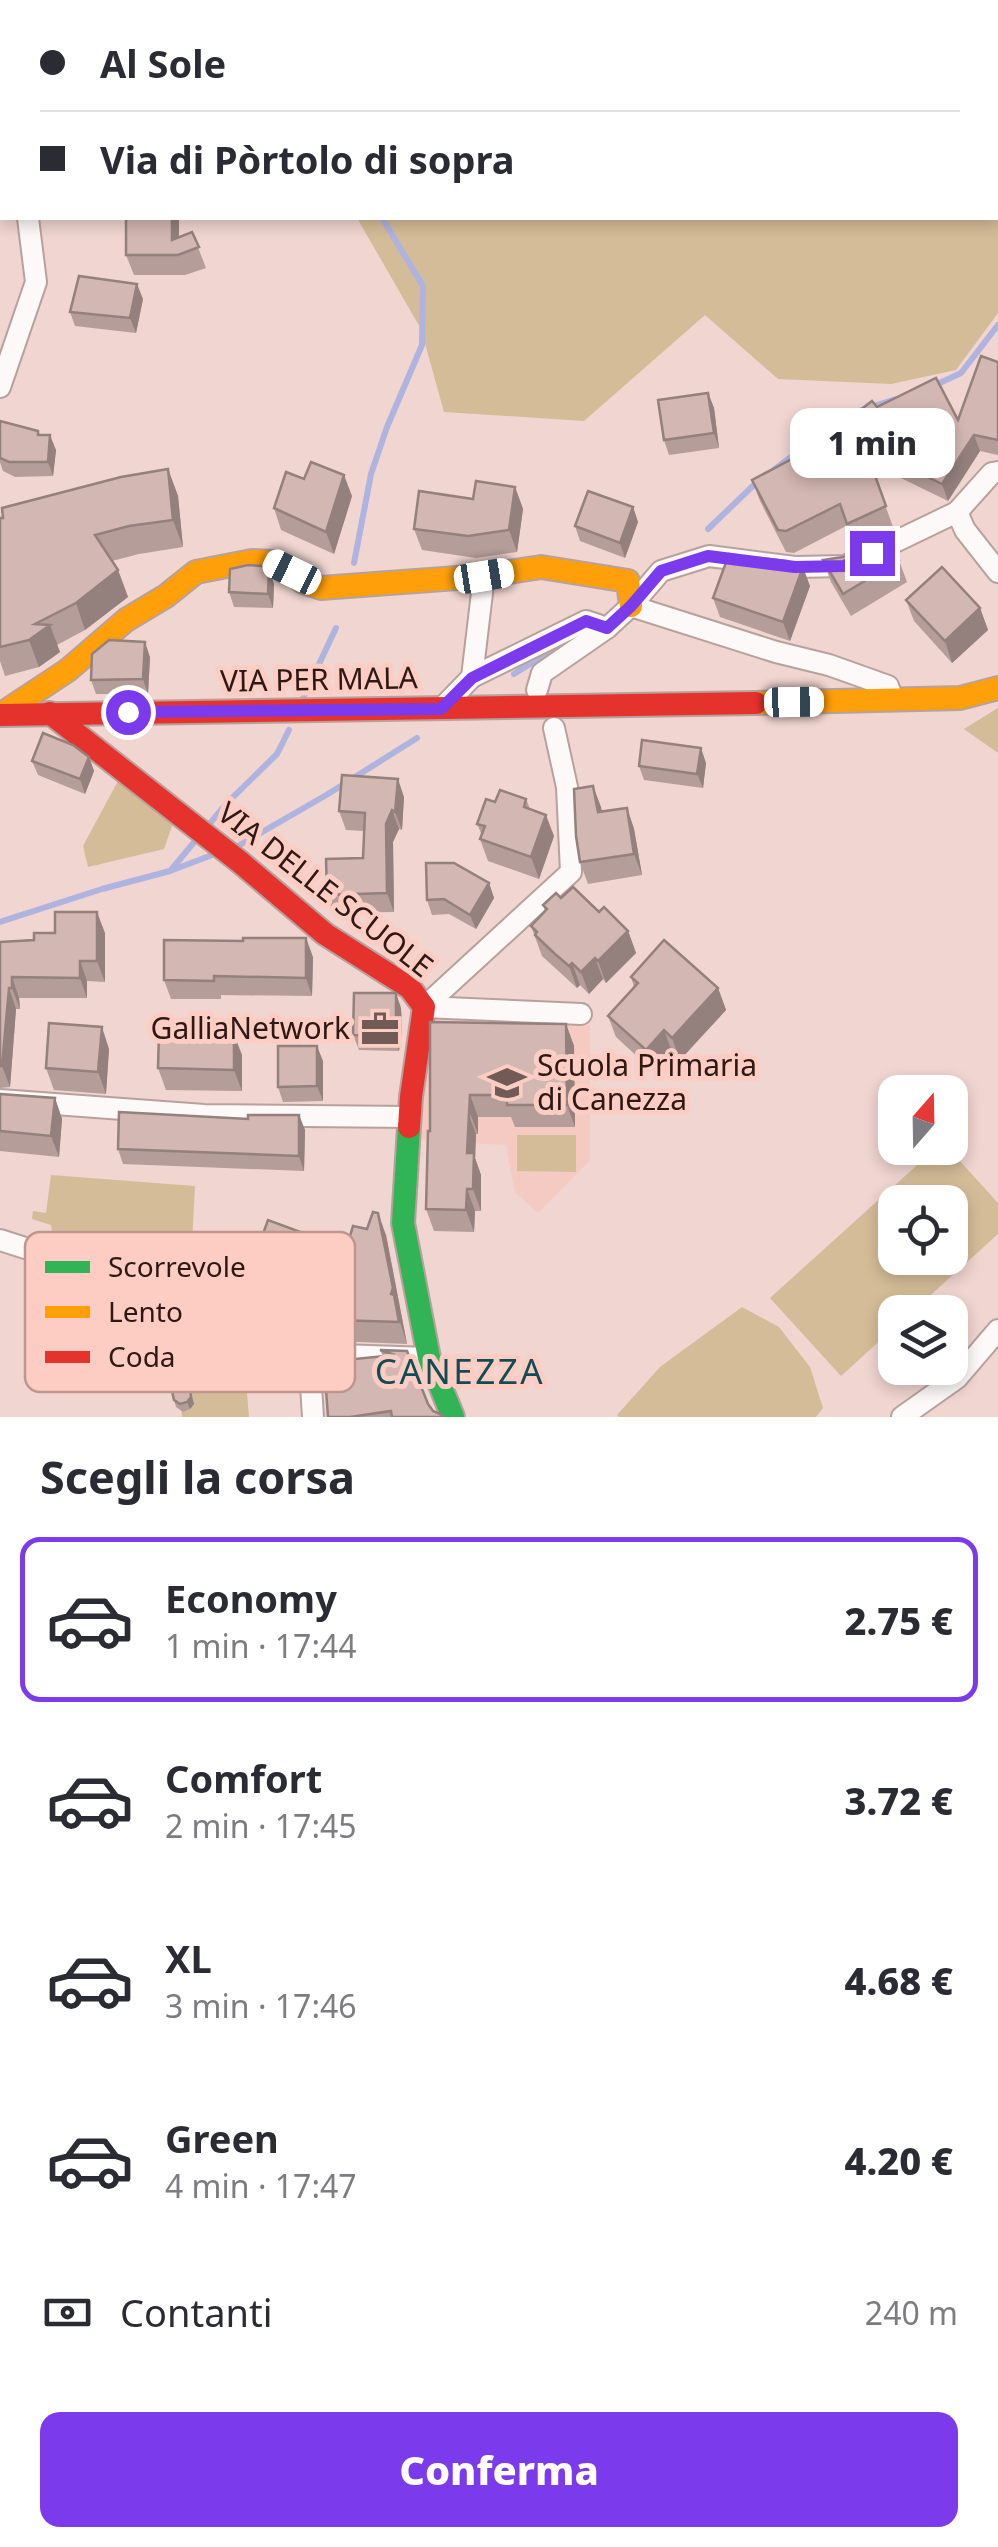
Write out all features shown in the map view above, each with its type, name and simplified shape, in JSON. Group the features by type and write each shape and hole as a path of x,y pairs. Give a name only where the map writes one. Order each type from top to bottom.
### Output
{"street":[{"path":"0,387 36,282 28,220"},
{"path":"537,690 542,673 607,628 661,571 708,556 795,567 844,566 956,512 992,473 998,472"},
{"path":"956,512 998,572"},
{"path":"0,715 68,670 126,620 196,572 252,561 272,562 303,582 321,588 484,576 541,567 628,581 631,606"},
{"path":"472,678 484,576"},
{"path":"631,606 776,652 829,664 888,686 893,699"},
{"path":"441,709 472,678 586,621 607,628"},
{"name":"VIA PER MALA","path":"0,715 960,698 998,688"},
{"path":"0,703 0,715"},
{"name":"VIA DELLE SCUOLE","path":"50,713 325,934 410,988 424,1007 410,1097 403,1223 429,1358 453,1417"},
{"path":"424,1007 570,872 567,787 554,728"},
{"path":"424,1007 581,1014"},
{"path":"0,1100 204,1115 410,1117"},
{"path":"0,1240 25,1248"},
{"path":"902,1417 957,1378 998,1330"},
{"path":"355,1356 429,1358"},
{"path":"311,1392 313,1417"}],"shaded area":[{"path":"358,220 998,220 998,313 956,370 891,384 778,379 705,315 584,421 444,412 421,329"},
{"path":"998,708 998,753 964,729"},
{"path":"118,781 173,823 164,849 88,867 83,846"},
{"name":"Scuola Primaria di Canezza","path":"429,1019 590,1025 590,1160 538,1213 515,1192 506,1145 418,1140"},
{"path":"517,1135 576,1135 576,1172 517,1171"},
{"path":"917,1165 963,1165 998,1203 998,1234 968,1261 968,1185 895,1185"},
{"path":"51,1175 195,1186 193,1232 52,1232 51,1225 32,1219 33,1211 46,1213"},
{"path":"878,1200 878,1275 953,1275 931,1295 878,1295 878,1342 841,1376 770,1298"},
{"path":"742,1307 779,1327 810,1367 823,1408 816,1417 617,1415 660,1367"},
{"path":"180,1392 247,1392 249,1417 182,1417"}],"building":[{"path":"126,220 172,220 172,240 192,232 199,247 178,255 126,255"},
{"path":"79,276 137,284 130,318 70,312"},
{"path":"981,356 998,362 998,440 974,435 942,484 858,443 842,424 872,401 877,407 936,378 958,420"},
{"path":"708,393 714,433 664,440 658,400"},
{"path":"0,421 38,431 38,435 50,435 48,462 9,462 0,458"},
{"path":"809,450 821,473 868,456 886,506 847,524 840,504 786,531 778,530 752,480"},
{"path":"311,462 344,475 326,532 274,508 286,472 304,479"},
{"path":"168,469 173,520 95,535 118,570 76,603 35,624 50,625 29,640 0,647 2,508"},
{"path":"476,481 515,487 509,530 468,536 414,529 419,491 473,499"},
{"path":"588,491 633,507 620,543 575,526"},
{"path":"885,536 899,560 843,594 823,560 843,557"},
{"path":"729,554 757,562 759,558 787,561 803,567 783,622 713,598"},
{"path":"248,565 269,569 268,594 229,592 230,569"},
{"path":"942,567 980,608 945,641 906,600"},
{"path":"109,640 145,642 143,679 91,680 92,654"},
{"path":"43,733 73,745 89,757 80,779 32,761"},
{"path":"642,740 701,748 697,774 639,766"},
{"path":"342,775 398,779 395,812 392,810 386,824 387,893 327,895 326,859 363,858 365,813 339,811"},
{"path":"593,786 598,812 627,808 634,854 580,862 574,789"},
{"path":"500,790 526,799 524,807 546,815 531,857 480,839 485,826 477,824 486,799 495,802"},
{"path":"426,863 454,863 489,883 470,915 444,899 427,900"},
{"path":"573,887 599,912 604,907 628,931 581,972 555,954 531,926 547,909 543,905 556,893 561,898"},
{"path":"55,912 97,912 97,961 80,961 80,978 12,977 0,1066 0,942 34,940 34,933 55,933"},
{"path":"306,938 306,978 214,976 214,981 164,980 164,940"},
{"path":"664,940 718,988 672,1038 664,1030 646,1050 608,1016 638,983 631,977"},
{"path":"354,993 396,993 393,1036 353,1035"},
{"path":"430,1022 566,1024 567,1105 507,1105 507,1095 470,1095 467,1153 474,1153 473,1189 467,1189 466,1210 426,1209"},
{"path":"49,1023 102,1027 98,1072 46,1068"},
{"path":"159,1032 234,1034 234,1070 158,1068"},
{"path":"278,1046 317,1046 317,1086 278,1087"},
{"path":"0,1094 55,1098 51,1136 0,1131"},
{"path":"119,1112 248,1119 248,1115 299,1115 299,1156 118,1149"},
{"path":"373,1212 378,1213 399,1322 355,1321 355,1232 351,1232 353,1226 367,1229"},
{"path":"268,1220 300,1232 264,1232"},
{"path":"380,1350 407,1351 428,1404 442,1417 392,1417 391,1411 328,1417 326,1392 355,1392 355,1359 395,1355"},
{"path":"172,1392 190,1392 187,1402 180,1404"}],"waterway":[{"path":"354,563 371,474 422,345 423,286 383,220"},
{"path":"931,387 961,373 998,325"},
{"path":"775,469 836,418 896,399"},
{"path":"708,529 757,482"},
{"path":"303,698 336,628"},
{"path":"514,674 567,641"},
{"path":"207,827 277,754 289,730"},
{"path":"238,846 417,738"},
{"path":"171,870 195,841"},
{"path":"0,922 212,855"}],"traffic: fast":[{"path":"409,1127 403,1223 429,1358 453,1417"}],"traffic: slow":[{"path":"3,713 68,670 126,620 196,572 252,561 272,562 303,582 321,588 484,576 541,567 628,581 631,606"},
{"path":"756,703 960,698 998,688"}],"traffic: jam":[{"path":"0,715 756,703"},
{"path":"50,713 325,934 410,988 424,1007 409,1127"}],"place":[{"name":"GalliaNetwork","path":"380,1029"},
{"name":"Scuola Primaria di Canezza","path":"507,1083"}],"district":[{"name":"CANEZZA","path":"460,1372"}],"route":[{"path":"128,712 441,709 472,678 523,651 586,621 607,628 661,571 708,556 795,567 844,566 872,553"}]}
